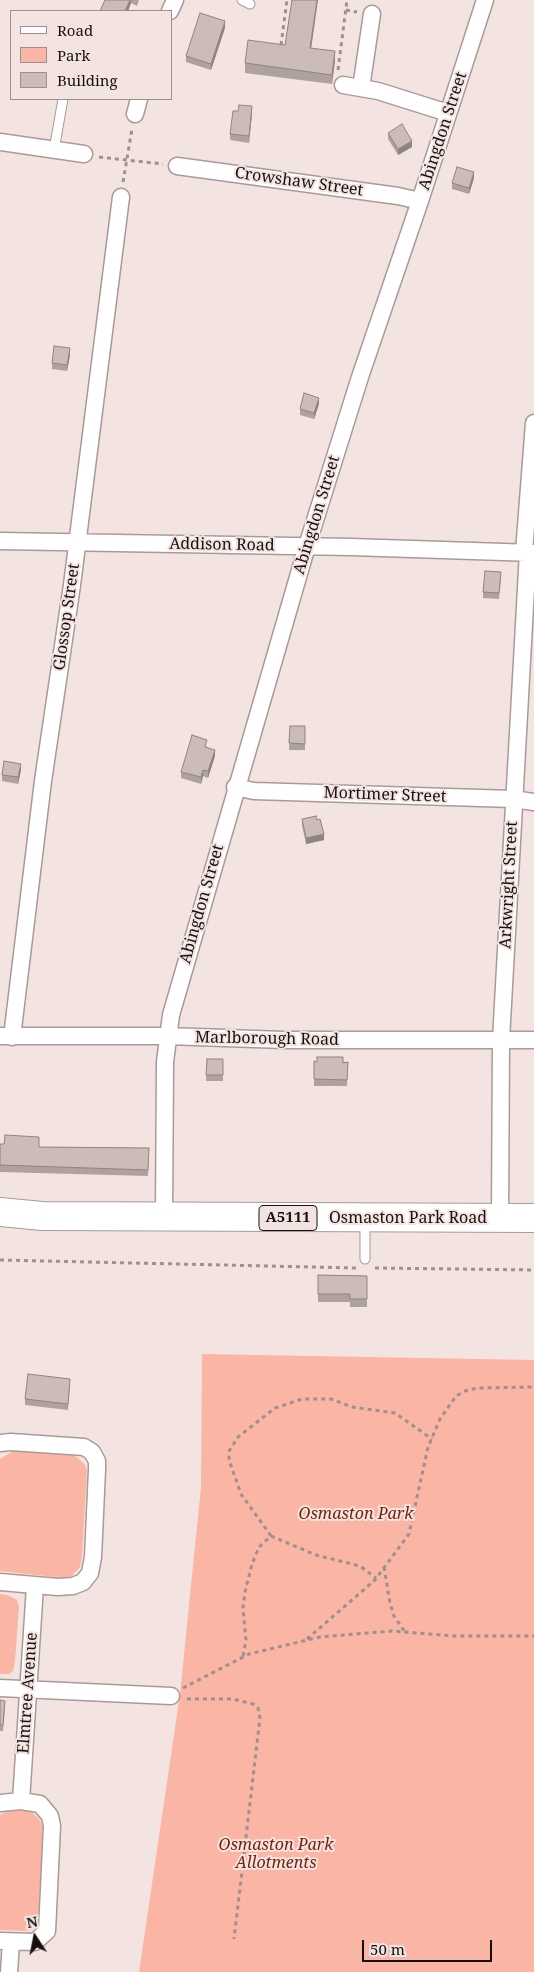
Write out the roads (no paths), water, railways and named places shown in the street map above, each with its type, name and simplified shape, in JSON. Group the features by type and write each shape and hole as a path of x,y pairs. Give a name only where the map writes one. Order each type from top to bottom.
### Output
{"highway":[{"name":"Osmaston Park Road","path":"0,1212 42,1216 534,1218"},
{"name":"Osmaston Park Road","path":"0,1225 42,1216"}],"street":[{"name":"Abingdon Street","path":"164,1215 167,1036 171,1015 235,787 307,546 360,377 420,201 485,0"},
{"path":"361,88 372,14"},
{"path":"340,83 378,91 448,113"},
{"path":"0,142 84,154"},
{"name":"Crowshaw Street","path":"177,166 398,196 420,201"},
{"name":"Glossop Street","path":"6,1036 77,542 121,197"},
{"name":"Arkwright Street","path":"500,1218 501,1040 513,799 529,552 534,423"},
{"name":"Addison Road","path":"0,541 529,552"},
{"name":"Mortimer Street","path":"235,787 254,791 513,799 534,802"},
{"name":"Marlborough Road","path":"6,1036 167,1036 284,1040 534,1040"},
{"path":"0,1443 11,1442 84,1448 92,1452 97,1461 93,1557 90,1573 84,1582 73,1586 35,1586 0,1582"},
{"name":"Elmtree Avenue","path":"21,1801 35,1586"},
{"path":"0,1688 171,1696"},
{"path":"0,1803 21,1801 40,1804 50,1816 52,1826 47,1931 35,1942 5,1941 9,1972"}],"lane":[{"path":"54,150 63,100"},
{"path":"365,1218 365,1264"}],"park label":[{"name":"Osmaston Park","path":"356,1514"},
{"name":"Osmaston Park Allotments","path":"276,1854"}]}
